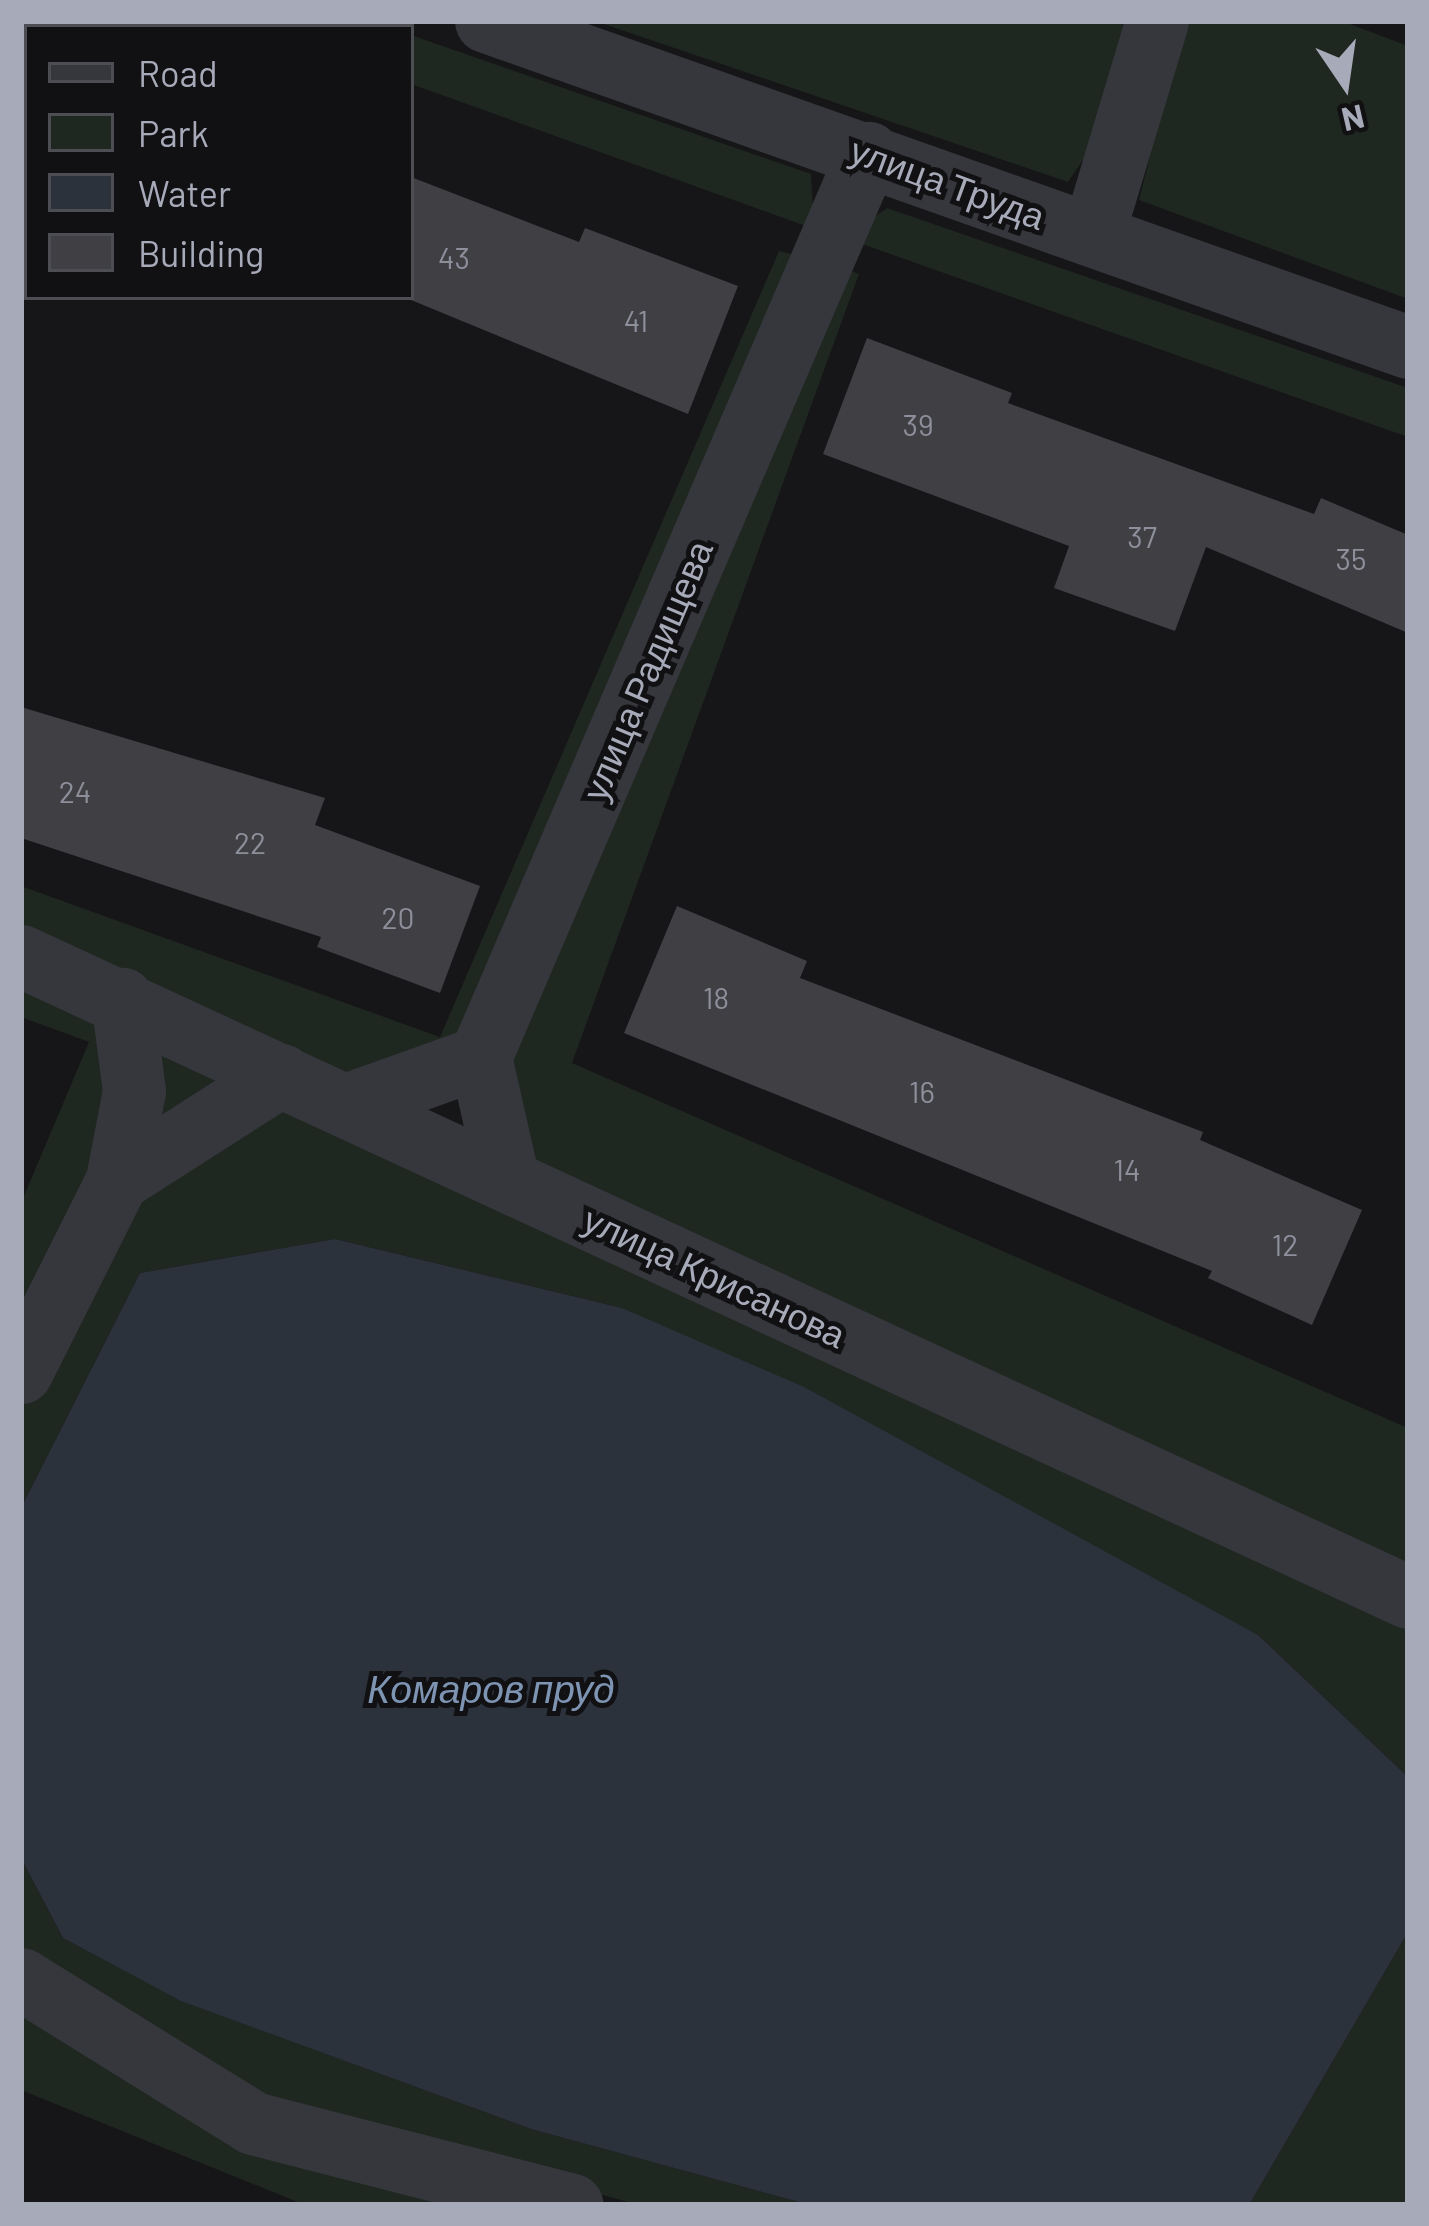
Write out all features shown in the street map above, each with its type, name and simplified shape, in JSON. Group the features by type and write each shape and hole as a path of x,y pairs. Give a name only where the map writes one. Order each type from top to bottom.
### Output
{"street":[{"name":"улица Труда","path":"486,21 1408,347"},
{"path":"1093,234 1157,21"},
{"name":"улица Радищева","path":"480,1057 868,153"},
{"name":"улица Крисанова","path":"21,956 1408,1597"},
{"path":"21,1372 117,1180 134,1091 122,999"},
{"path":"346,1106 480,1057 508,1180"},
{"path":"117,1180 281,1075"},
{"path":"21,1979 254,2123 572,2205"}],"green space":[{"path":"595,21 1136,21 1101,133 1068,182"},
{"path":"1184,21 1342,21 1408,46 1408,299 1139,200"},
{"path":"414,36 811,174 814,229 414,85"},
{"path":"887,208 1408,388 1408,437 845,238"},
{"path":"779,251 800,256 464,1044 345,1085 21,942 21,886 440,1037"},
{"path":"834,265 859,274 572,1063 1408,1428 1408,1576 534,1168 502,1059"},
{"path":"21,972 108,1013 122,1092 21,1336 21,1203 89,1042 21,1017"},
{"path":"149,1032 248,1074 152,1131"},
{"path":"277,1109 308,1110 1408,1620 1408,1777 1258,1635 622,1308 335,1239 140,1273 21,1508 21,1412 51,1340 138,1191"},
{"path":"21,1858 63,1938 182,2001 531,2129 810,2205 639,2205 261,2102 21,1954"},
{"path":"1408,1932 1408,2205 1249,2205"},
{"path":"21,1998 504,2205 305,2205 21,2090"}],"water":[{"name":"Комаров пруд","path":"335,1239 622,1308 804,1387 1258,1635 1408,1777 1408,1932 1249,2205 810,2205 531,2129 181,2001 63,1938 21,1858 21,1508 140,1273"}],"building":[{"path":"414,178 579,242 585,228 738,286 688,414 411,300"},
{"path":"867,338 1012,393 1008,403 1314,514 1321,498 1408,535 1408,633 1206,547 1175,631 1054,588 1069,546 823,454"},
{"path":"21,707 325,798 315,825 480,886 440,993 317,947 321,937 21,838"},
{"path":"677,906 807,961 800,978 1203,1132 1200,1140 1362,1210 1312,1325 1208,1278 1212,1271 624,1033"}]}
